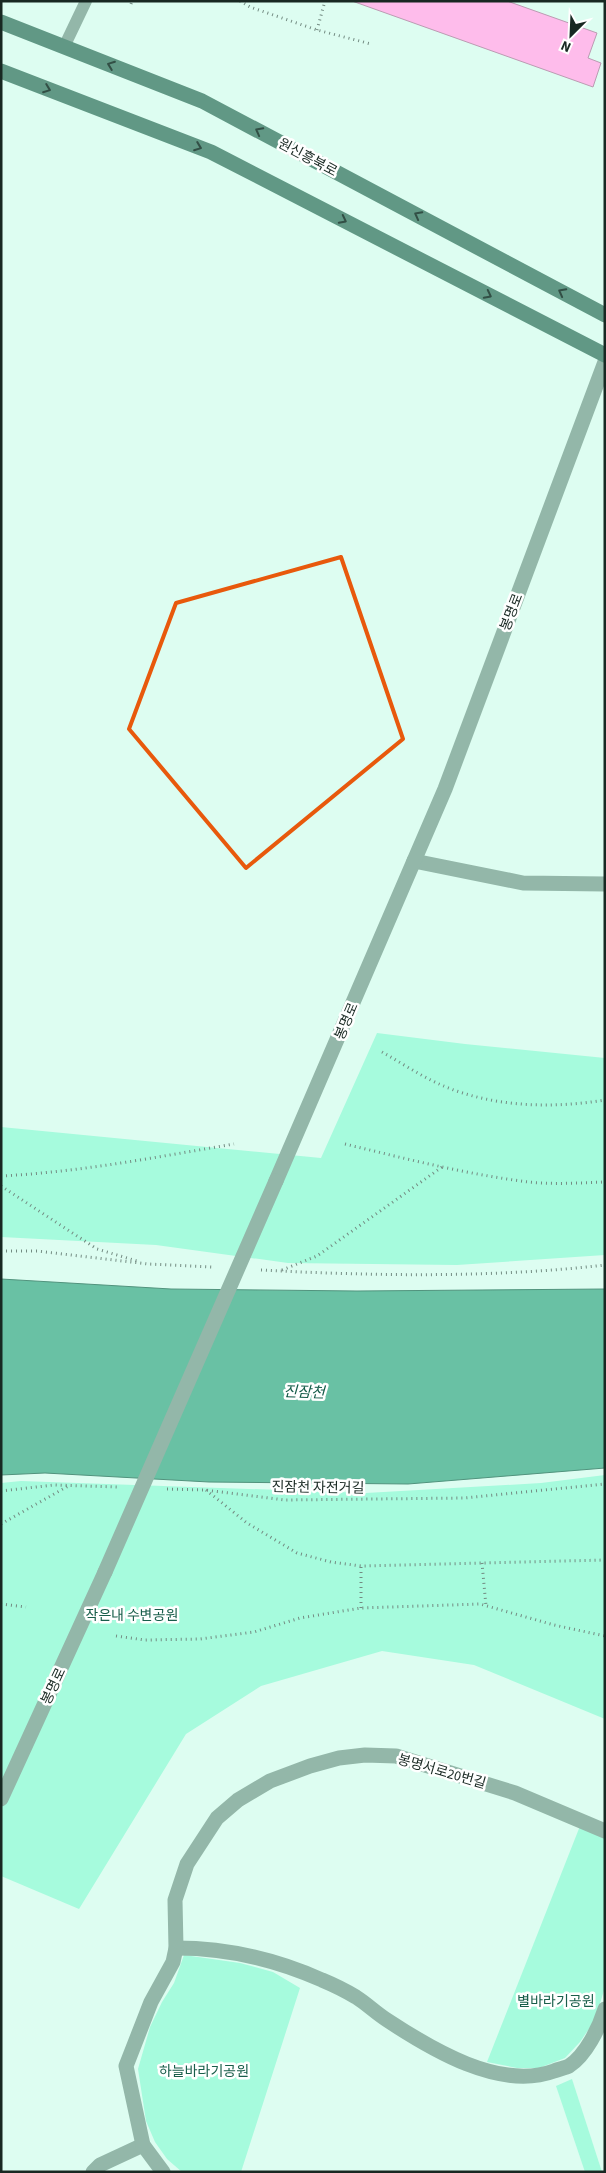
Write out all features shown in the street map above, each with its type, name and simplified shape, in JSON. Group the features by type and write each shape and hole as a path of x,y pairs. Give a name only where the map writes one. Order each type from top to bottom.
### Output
{"street":[{"name":"원신흥북로","path":"1,22 202,101 605,315"},
{"path":"1,71 212,152 605,355"},
{"name":"봉명로","path":"1,1799 105,1572 445,789 605,362"},
{"path":"414,861 523,883 605,884"},
{"name":"봉명서로20번길","path":"163,2172 143,2145 126,2066 151,2002 173,1962 176,1948 175,1900 187,1864 217,1818 238,1800 270,1781 310,1766 339,1758 365,1755 396,1756 515,1793 605,1831"},
{"path":"176,1948 226,1950 292,1968 323,1980 356,1997 386,2019 447,2054 480,2069 515,2077 543,2075 569,2066 586,2047 599,2025 605,2009"},
{"path":"93,2172 100,2165 143,2145"}],"lane":[{"path":"64,47 86,1"}],"path":[{"path":"240,1 250,7 317,30 371,44"},
{"path":"317,30 325,1"},
{"path":"382,1052 439,1084 483,1098 535,1106 605,1100"},
{"path":"1,1176 36,1174 124,1163 234,1144"},
{"path":"345,1144 442,1167 522,1182 605,1182"},
{"path":"280,1271 316,1256 442,1167"},
{"path":"1,1186 97,1249 148,1264"},
{"path":"1,1251 37,1252 148,1264 214,1267"},
{"path":"251,1270 340,1274 546,1272 605,1265"},
{"name":"진잠천 자전거길","path":"157,1488 205,1490 284,1500 464,1498 605,1484"},
{"path":"1,1492 54,1485 119,1487"},
{"path":"1,1524 71,1485"},
{"path":"205,1490 247,1523 297,1553 331,1562 361,1566 605,1560"},
{"path":"482,1563 486,1606"},
{"path":"361,1566 361,1608"},
{"path":"1,1604 26,1607"},
{"path":"116,1636 145,1640 200,1639 254,1632 300,1618 361,1608 480,1604 554,1625 605,1636"}],"highlighted area":[{"path":"341,557 403,739 246,868 129,729 176,603"}],"green space":[{"path":"377,1033 605,1058 605,1255 457,1265 288,1263 156,1245 1,1237 1,1127 321,1158"},
{"name":"작은내 수변공원","path":"605,1475 605,1719 474,1665 382,1651 261,1686 186,1734 79,1909 1,1876 1,1483 21,1481 366,1493 541,1483"},
{"name":"별바라기공원","path":"580,1826 605,1837 605,1987 595,2020 580,2042 565,2058 539,2068 517,2068 487,2062"},
{"name":"하늘바라기공원","path":"184,1955 240,1963 273,1972 300,1988 241,2172 182,2172 167,2159 155,2142 146,2121 138,2069 150,2027 174,1983"},
{"path":"572,2079 602,2172 585,2172 556,2086"}],"water":[{"name":"진잠천","path":"1,1279 171,1289 357,1291 605,1289 605,1468 408,1484 209,1482 45,1473 1,1475"}],"building":[{"path":"352,1 507,1 597,33 588,58 601,63 593,87"}]}
